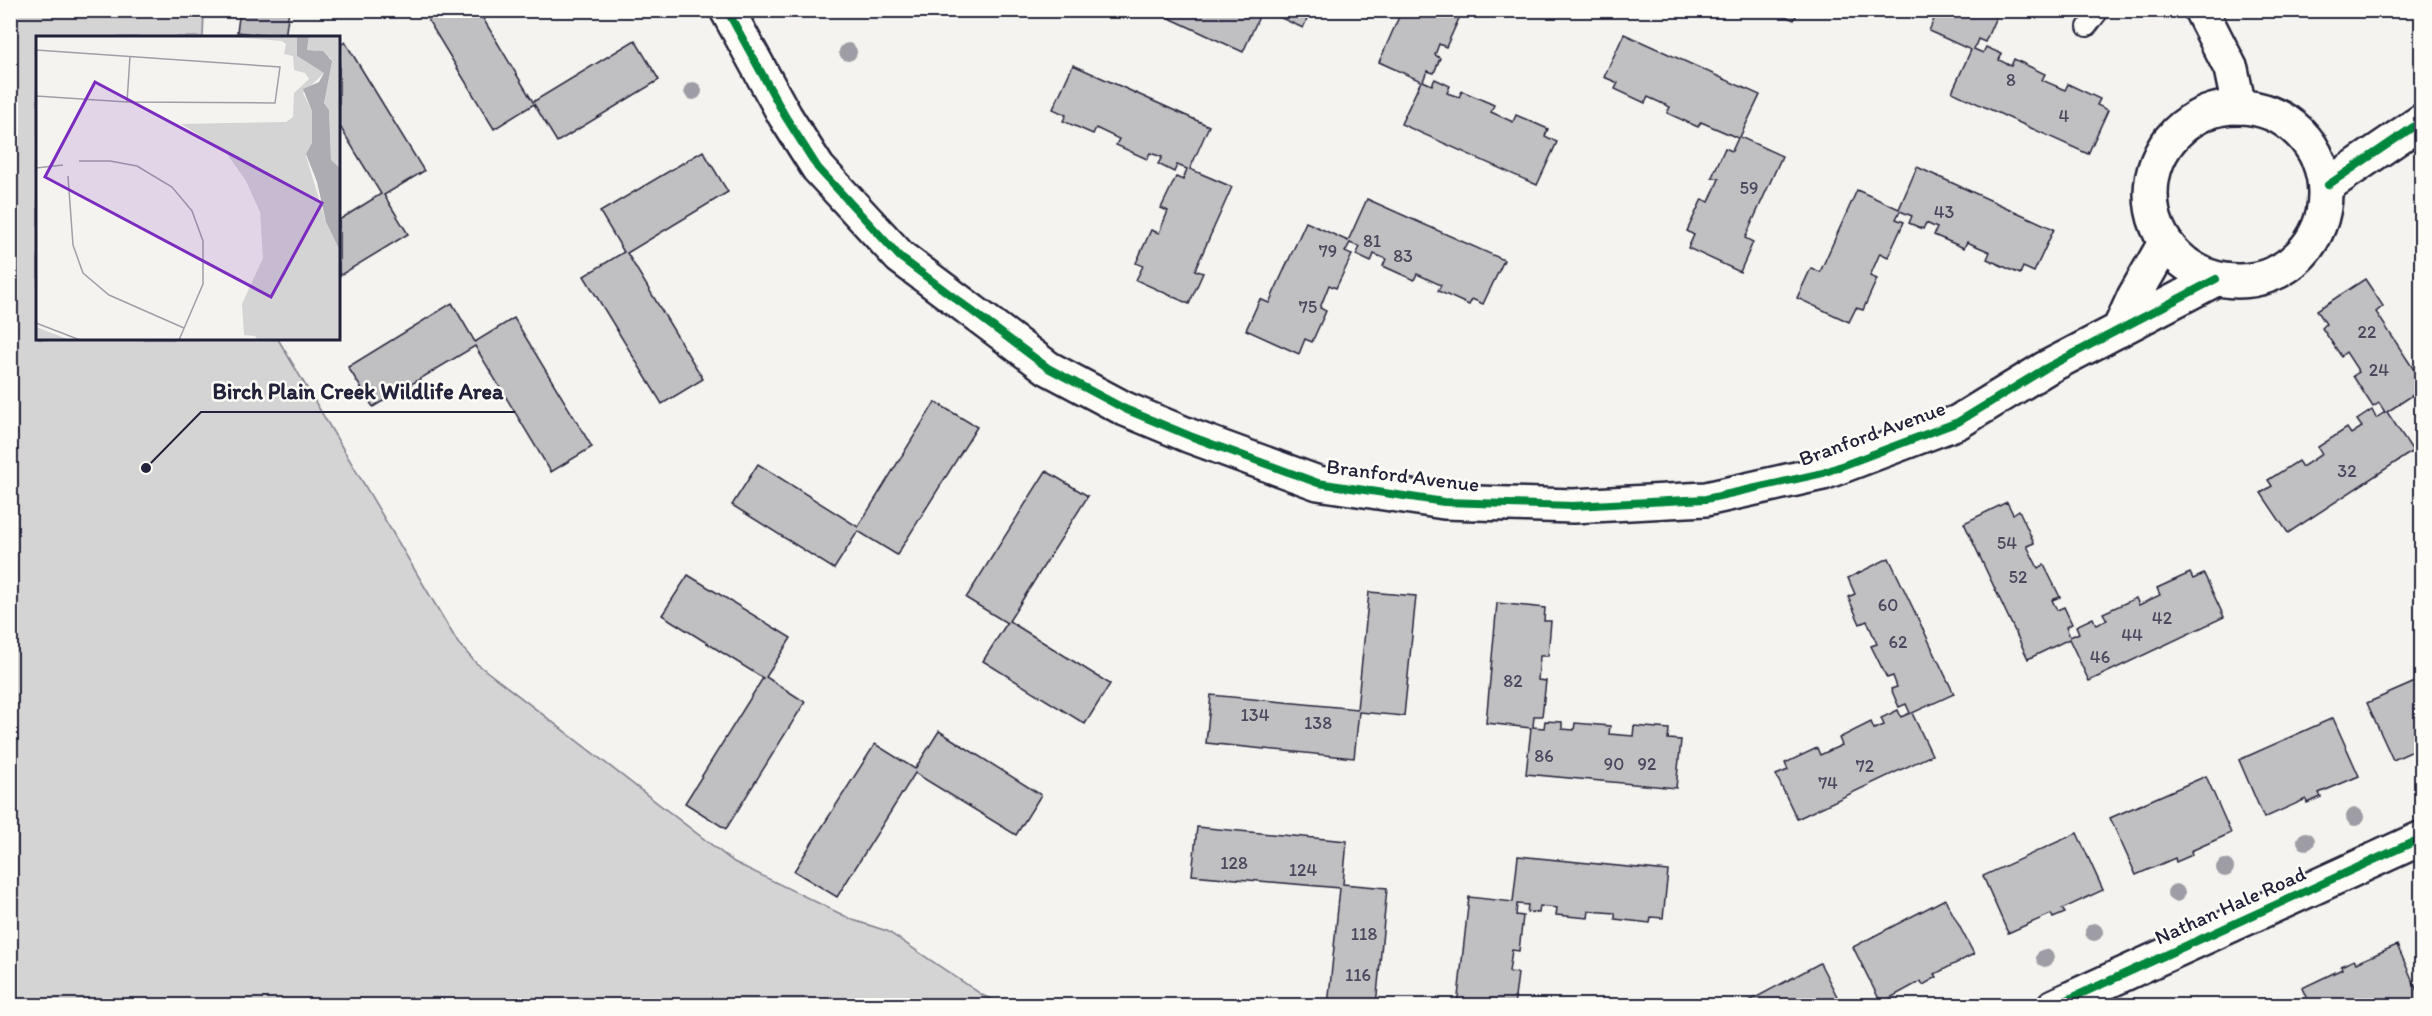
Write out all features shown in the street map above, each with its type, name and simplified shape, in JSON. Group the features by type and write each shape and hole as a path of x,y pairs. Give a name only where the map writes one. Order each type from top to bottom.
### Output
{"street":[{"name":"Branford Avenue","path":"727,10 785,116 818,168 900,258 1048,368 1125,409 1190,436 1318,483 1444,502 1573,506 1706,499 1823,473 1958,422 2046,368 2216,279"},
{"path":"2201,10 2231,69 2239,107"},
{"path":"2239,107 2268,112 2293,126 2312,148 2324,167 2328,185 2326,204 2317,233 2300,257 2275,274 2246,282 2216,279 2196,272 2179,260 2165,243 2154,219 2150,192 2155,165 2168,142 2187,123 2212,111 2239,107"},
{"path":"2328,185 2421,121"},
{"path":"2119,330 2134,297 2165,243"},
{"name":"Nathan Hale Road","path":"2068,1002 2421,838"}],"lane":[{"path":"2087,27 2100,10"}],"shaded area":[{"path":"10,11 204,11 203,36 36,36 36,340 279,340 458,643 476,663 734,862 853,920 887,931 984,996 1004,1005 11,1005"}],"building":[{"path":"240,10 289,10 285,36 237,32"},
{"path":"422,10 478,10 533,102 635,40 659,80 557,142 534,104 494,129"},
{"path":"1152,10 1262,10 1243,52"},
{"path":"1264,10 1311,10 1303,28"},
{"path":"1402,10 1454,10 1461,14 1446,47 1439,44 1435,55 1440,58 1434,73 1427,71 1423,81 1432,85 1435,79 1450,86 1447,93 1459,97 1462,91 1494,105 1491,112 1513,122 1516,115 1548,129 1545,136 1557,142 1537,185 1401,124 1421,81 1379,62"},
{"path":"1772,10 1799,10 1794,20"},
{"path":"1938,10 1999,10 1985,42 1978,39 1974,49 1983,53 1986,47 2002,54 1999,60 2011,66 2014,59 2045,74 2042,80 2065,90 2068,84 2100,99 2097,105 2108,110 2088,154 1952,92 1971,50 1929,31"},
{"path":"1624,34 1760,95 1740,137 1782,156 1745,238 1753,242 1740,272 1688,248 1694,235 1687,231 1702,199 1709,202 1719,179 1712,177 1725,148 1732,151 1738,138 1701,122 1698,127 1667,113 1670,107 1648,97 1645,103 1615,89 1618,83 1604,77"},
{"path":"345,42 424,171 384,195 408,234 340,275 340,219 381,194 340,127 340,45"},
{"path":"1073,65 1209,126 1190,169 1232,187 1195,270 1203,273 1189,304 1136,280 1143,266 1136,263 1151,230 1159,233 1168,211 1161,208 1176,177 1183,180 1187,169 1177,165 1174,172 1158,164 1162,157 1150,153 1147,159 1116,145 1119,139 1096,128 1093,134 1063,121 1066,115 1053,109"},
{"path":"703,151 728,192 627,253 703,379 662,404 584,276 624,252 600,212"},
{"path":"1917,167 2054,229 2034,272 2023,267 2020,274 1987,259 1990,252 1967,242 1964,248 1934,235 1937,228 1926,223 1923,229 1909,223 1912,216 1900,211 1896,219 1904,222 1888,257 1880,253 1870,276 1877,279 1863,310 1856,308 1849,322 1797,298 1811,268 1820,272 1857,190 1899,209"},
{"path":"1367,199 1504,260 1483,304 1472,299 1469,305 1438,291 1441,285 1417,274 1414,280 1383,266 1386,259 1374,254 1371,262 1356,255 1360,247 1350,243 1345,252 1352,255 1336,288 1329,285 1320,308 1326,311 1312,342 1305,339 1299,354 1246,330 1260,299 1269,303 1306,222 1348,241"},
{"path":"2365,279 2383,306 2376,312 2422,382 2422,389 2387,412 2413,451 2288,533 2261,493 2272,486 2268,480 2298,461 2302,467 2322,454 2318,447 2347,428 2351,434 2362,427 2357,420 2372,410 2376,418 2385,412 2379,403 2373,407 2353,376 2359,372 2346,352 2341,356 2322,328 2326,324 2317,310"},
{"path":"452,303 475,342 514,318 592,447 551,472 475,346 373,407 348,367"},
{"path":"935,402 977,427 897,555 858,531 834,569 732,505 758,464 858,527"},
{"path":"1046,471 1088,496 1009,621 1110,684 1085,724 983,661 1007,623 966,598"},
{"path":"2007,502 2013,514 2019,510 2034,543 2027,546 2038,568 2044,565 2060,597 2052,600 2057,610 2064,607 2072,624 2066,627 2070,637 2079,633 2076,626 2093,618 2096,625 2107,620 2103,613 2136,598 2139,605 2160,595 2157,588 2190,573 2193,579 2204,574 2224,617 2089,681 2069,639 2028,659 1964,523"},
{"path":"1889,558 1954,694 1912,713 1932,755 1797,819 1776,775 1788,770 1785,763 1817,748 1820,755 1842,745 1839,738 1871,722 1874,729 1884,725 1881,718 1898,710 1901,717 1910,713 1906,704 1899,707 1891,689 1897,687 1893,676 1887,678 1871,646 1877,644 1867,621 1860,624 1848,597 1855,594 1848,578"},
{"path":"688,575 791,638 766,677 805,702 726,829 685,803 763,678 662,615"},
{"path":"1369,592 1416,596 1404,716 1359,712 1354,758 1206,743 1211,695 1357,709"},
{"path":"1497,603 1545,608 1544,621 1551,621 1548,656 1540,656 1538,680 1546,681 1542,716 1534,716 1533,727 1544,728 1545,721 1562,722 1562,729 1574,730 1575,723 1610,726 1609,734 1633,736 1634,726 1669,729 1668,739 1681,740 1676,788 1526,774 1531,728 1486,723"},
{"path":"2422,679 2422,747 2393,760 2367,703"},
{"path":"2333,718 2359,776 2319,793 2321,797 2307,803 2306,799 2264,818 2239,760"},
{"path":"939,731 1041,795 1016,835 915,773 837,897 794,871 875,744 915,769"},
{"path":"2206,776 2231,833 2191,851 2192,855 2176,862 2175,858 2136,875 2110,818"},
{"path":"1197,827 1347,841 1343,884 1387,888 1376,1006 1328,1006 1340,888 1192,875"},
{"path":"2077,833 2103,890 2062,909 2065,913 2053,918 2051,914 2008,933 1983,876"},
{"path":"1518,856 1668,871 1663,918 1651,917 1650,923 1615,919 1615,913 1589,911 1588,918 1556,915 1557,908 1540,906 1539,913 1527,912 1528,905 1517,904 1516,915 1523,916 1519,951 1512,950 1509,972 1518,973 1514,1006 1457,1006 1469,897 1513,902"},
{"path":"1945,899 1974,954 1935,974 1937,977 1923,985 1921,981 1881,1003 1853,947"},
{"path":"2397,945 2422,1002 2415,1006 2310,1006 2302,988 2342,969 2341,966 2354,960 2356,963"},
{"path":"1820,963 1842,1006 1740,1006"}],"cycle path":[{"path":"727,10 785,116 818,168 900,257 1048,368 1125,409 1190,436 1318,483 1444,502 1573,506 1706,499 1823,473 1958,422 2046,368 2216,279"},
{"path":"2328,185 2422,121"},
{"path":"2054,1006 2422,838"}],"place":[{"name":"Birch Plain Creek Wildlife Area","path":"146,468"}]}
